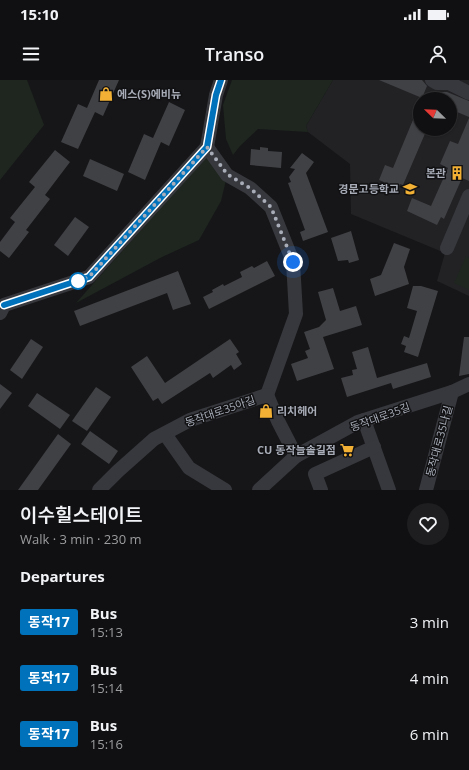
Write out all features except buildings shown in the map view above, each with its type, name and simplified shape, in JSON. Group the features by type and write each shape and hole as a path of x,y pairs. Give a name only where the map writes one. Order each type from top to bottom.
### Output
{"street":[{"path":"0,313 4,305 89,277 207,147 216,95 221,80"},
{"path":"432,80 438,83 450,83 469,93"},
{"path":"207,147 227,174 250,188 271,207 293,262 296,314 267,395 278,421 296,456"},
{"path":"447,248 469,196"},
{"name":"동작대로35길","path":"259,490 296,456 358,422 452,392 469,384"},
{"name":"동작대로35나길","path":"426,490 452,392"},
{"name":"동작대로35아길","path":"99,490 154,439 190,420 267,395"},
{"path":"364,420 389,490"},
{"path":"165,434 189,468 225,490"},
{"path":"321,490 315,474 374,448"}],"shaded area":[{"path":"0,80 27,80 44,125 0,180"},
{"path":"232,80 333,80 306,126 308,132 258,129 233,155 226,139 223,105"},
{"name":"경문고등학교","path":"333,80 469,80 469,296 437,281 445,253 351,214 350,164 308,132 306,126"},
{"path":"206,157 226,180 221,201 199,240 162,257 76,303"},
{"path":"466,256 469,258 469,290 454,283"}],"bus line":[{"name":"동작17","path":"4,305 89,277 207,147 216,95 221,80"}],"place":[{"name":"에스(S)에비뉴","path":"106,94"},
{"name":"본관","path":"457,173"},
{"name":"경문고등학교","path":"410,189"},
{"name":"리치헤어","path":"266,411"},
{"name":"CU 동작늘솔길점","path":"347,450"}],"route":[{"path":"78,281 75,282 89,277 207,147 227,174 250,188 271,207 293,262"}]}
